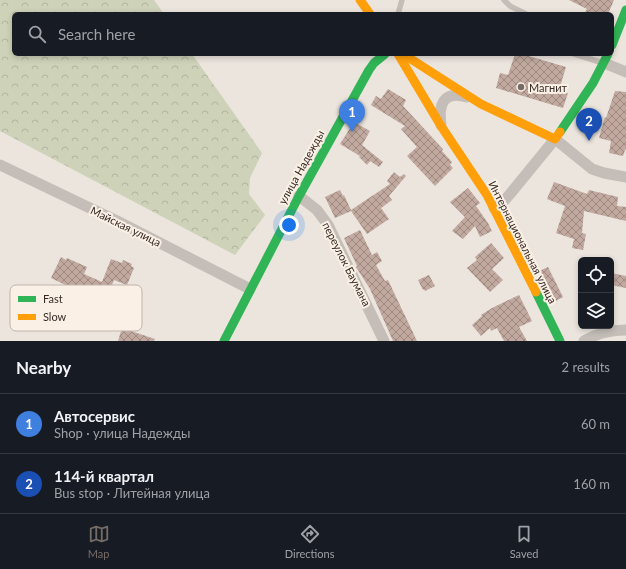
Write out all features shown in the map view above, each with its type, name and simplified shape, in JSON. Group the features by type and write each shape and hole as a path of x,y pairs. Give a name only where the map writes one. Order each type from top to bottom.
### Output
{"street":[{"path":"360,0 369,12"},
{"path":"614,40 626,10"},
{"name":"улица Надежды","path":"224,341 299,196 369,70 374,63 383,56"},
{"name":"Интернациональная улица","path":"399,56 441,126 483,188 560,341"},
{"path":"406,56 469,97 555,139 592,168 604,173 626,177"},
{"path":"494,208 503,202 555,139 590,88 606,59 626,72"},
{"path":"441,126 441,108 445,99 456,95 469,97"},
{"name":"Майская улица","path":"0,165 117,221 250,289"},
{"name":"переулок Баумана","path":"299,196 312,205 328,225 384,341"},
{"path":"584,341 602,332 626,330"}],"lane":[{"path":"399,12 402,0"},
{"path":"504,0 510,6 522,12"},
{"path":"587,56 606,59"}],"green space":[{"path":"0,0 154,0 163,12 12,12 12,56 193,56 262,153 250,178 249,194 265,215 235,255 0,131"}],"building":[{"path":"569,0 614,0 609,12 585,12 587,9"},
{"path":"514,56 529,56 566,67 559,90 568,93 563,108 496,88 500,73 508,75"},
{"path":"388,89 406,100 403,106 443,149 442,151 452,162 450,165 453,168 435,186 407,156 417,147 401,129 405,126 371,105 376,96 381,99"},
{"path":"615,91 626,92 626,150 623,156 609,153 611,141 599,138"},
{"path":"354,122 370,131 362,145 383,162 379,167 370,161 367,165 359,157 360,156 340,144"},
{"path":"394,172 400,177 404,174 406,176 389,196 392,200 381,208 389,219 367,234 351,211 335,218 325,197 340,190 351,210 390,184 387,181"},
{"path":"554,182 587,194 589,190 618,197 617,206 626,207 626,221 584,211 582,233 586,234 583,250 572,248 574,239 556,233 565,206 547,199"},
{"path":"468,188 480,203 476,206 492,231 480,237 475,226 463,239 452,231 465,217 450,202"},
{"path":"360,230 372,255 377,252 382,261 376,265 385,281 388,280 417,341 393,341 370,289 356,267 357,266 344,238"},
{"path":"491,243 504,258 492,269 503,280 490,292 467,268 477,260 475,257"},
{"path":"61,257 66,260 67,258 87,267 84,274 102,282 111,259 122,263 123,260 132,264 131,266 134,268 127,285 114,280 112,285 65,285 51,278"},
{"path":"548,267 563,297 552,303 537,272"},
{"path":"614,274 626,276 626,288 614,286"},
{"path":"429,275 435,286 425,291 418,280"},
{"path":"519,295 532,321 519,327 527,341 504,341 497,328 491,331 490,328 481,336 472,325 482,316 481,315"},
{"path":"121,331 131,331 155,339 154,341 118,341"}],"traffic: fast":[{"path":"614,40 626,10"},
{"path":"224,341 299,196 369,70 374,63 383,56"},
{"path":"560,132 593,83 607,56"},
{"path":"536,292 560,341"}],"traffic: slow":[{"path":"360,0 369,12"},
{"path":"399,56 441,126 487,195 536,292"},
{"path":"406,56 481,104 555,139 560,132"}],"place":[{"name":"Магнит","path":"521,87"},
{"name":"Автосервис","path":"352,132"},
{"name":"114-й квартал","path":"589,141"}]}
